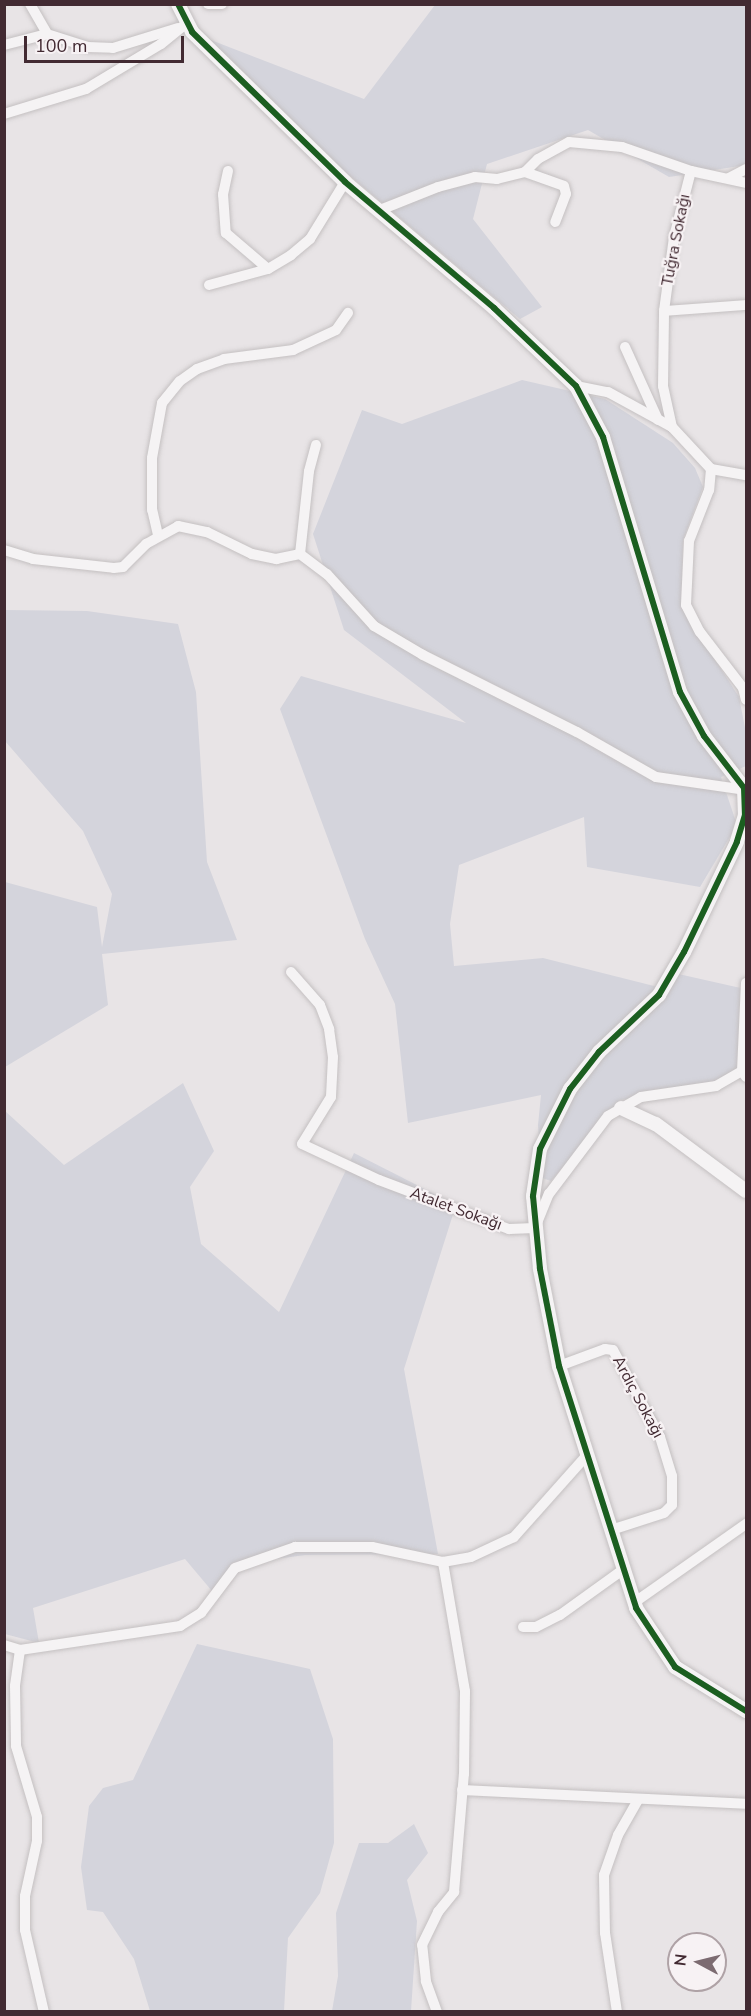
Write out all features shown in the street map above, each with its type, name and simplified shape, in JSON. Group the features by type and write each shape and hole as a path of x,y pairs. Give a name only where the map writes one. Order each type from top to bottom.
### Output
{"street":[{"path":"30,4 47,34"},
{"path":"178,4 182,26 345,182 381,210 576,386 603,437 680,692 704,736 745,789 745,815 737,842 667,983 585,1069 546,1132 533,1185 535,1228 559,1366 635,1602 675,1667 747,1711"},
{"path":"208,4 222,4"},
{"path":"4,45 47,34 100,48 127,45 182,26"},
{"path":"4,114 86,89 161,44 182,26"},
{"path":"381,210 438,187 475,177 497,179 525,172 557,147 585,142 639,151 691,171 747,183"},
{"path":"729,178 747,169"},
{"path":"228,171 223,194 226,233 268,269"},
{"name":"Tuğra Sokağı","path":"672,428 663,387 664,311 674,237 691,171"},
{"path":"525,172 564,186 566,194 555,222"},
{"path":"209,285 268,269 310,239 345,182"},
{"name":"Tuğra Sokağı","path":"664,311 747,305"},
{"path":"158,535 152,510 152,458 162,403 180,381 197,369 225,359 293,350 336,330 348,313"},
{"path":"625,347 648,389 658,420"},
{"path":"576,386 608,392 672,428 711,469 747,475"},
{"path":"300,554 309,471 316,445"},
{"path":"711,469 709,490 689,541 686,605 747,700"},
{"path":"4,550 33,559 114,568 132,560 158,535 178,526 194,528 252,554 276,559 300,554 327,574 374,626 423,655 577,732 656,777 745,789"},
{"name":"Atalet Sokağı","path":"291,972 320,1005 330,1029 333,1057 331,1097 302,1144 379,1180 487,1223 509,1229 535,1228"},
{"path":"535,1228 549,1194 567,1166 608,1116 641,1097 716,1086 744,1074 747,983"},
{"path":"621,1108 656,1124 747,1191"},
{"name":"Ardıç Sokağı","path":"559,1366 605,1349 613,1350 660,1437 672,1476 672,1504 664,1513 611,1530"},
{"path":"4,1645 20,1650 180,1626 201,1613 235,1568 295,1547 372,1547 443,1562 486,1552 514,1538 588,1454"},
{"path":"635,1602 747,1524"},
{"path":"437,2012 426,1981 422,1945 438,1912 454,1892 462,1790 465,1691 443,1562"},
{"path":"523,1627 536,1627 560,1616 624,1569"},
{"path":"20,1650 15,1686 16,1746 37,1817 37,1841 25,1896 25,1930 44,2012"},
{"path":"462,1790 747,1804"},
{"path":"617,2012 605,1933 604,1875 618,1835 638,1800"}],"shaded area":[{"path":"435,5 746,5 746,165 669,177 588,130 487,164 473,219 542,307 520,319 197,47 203,37 364,99"},
{"path":"522,380 605,399 673,443 695,468 703,487 683,540 681,607 739,697 746,733 746,766 721,777 737,825 700,887 587,867 584,817 459,865 450,924 454,966 543,958 658,987 674,973 745,989 742,1071 716,1086 620,1100 551,1181 542,1178 538,1125 541,1095 408,1123 395,1004 365,939 280,709 301,676 466,723 344,630 313,534 362,410 402,424"},
{"path":"5,610 87,611 178,624 196,692 207,862 237,940 102,954 108,1005 5,1067 5,882 97,907 102,947 112,894 83,831 5,741"},
{"path":"183,1083 214,1151 190,1187 201,1244 279,1312 354,1153 456,1205 404,1369 438,1554 305,1555 239,1564 212,1591 185,1559 33,1608 39,1643 5,1634 4,1110 64,1165"},
{"path":"197,1644 310,1669 333,1739 334,1843 320,1893 288,1938 284,2011 150,2011 134,1959 103,1912 87,1910 81,1867 89,1806 103,1788 133,1780"},
{"path":"414,1824 428,1853 407,1880 417,1921 411,2011 332,2011 338,1976 336,1913 359,1843 388,1843"}],"cycle path":[{"path":"178,4 192,32 345,182 494,308 576,386 603,437 680,692 704,736 744,788 745,815 737,842 684,952 659,995 599,1052 570,1089 540,1149 533,1196 540,1269 559,1366 636,1608 675,1667 746,1711"}]}
